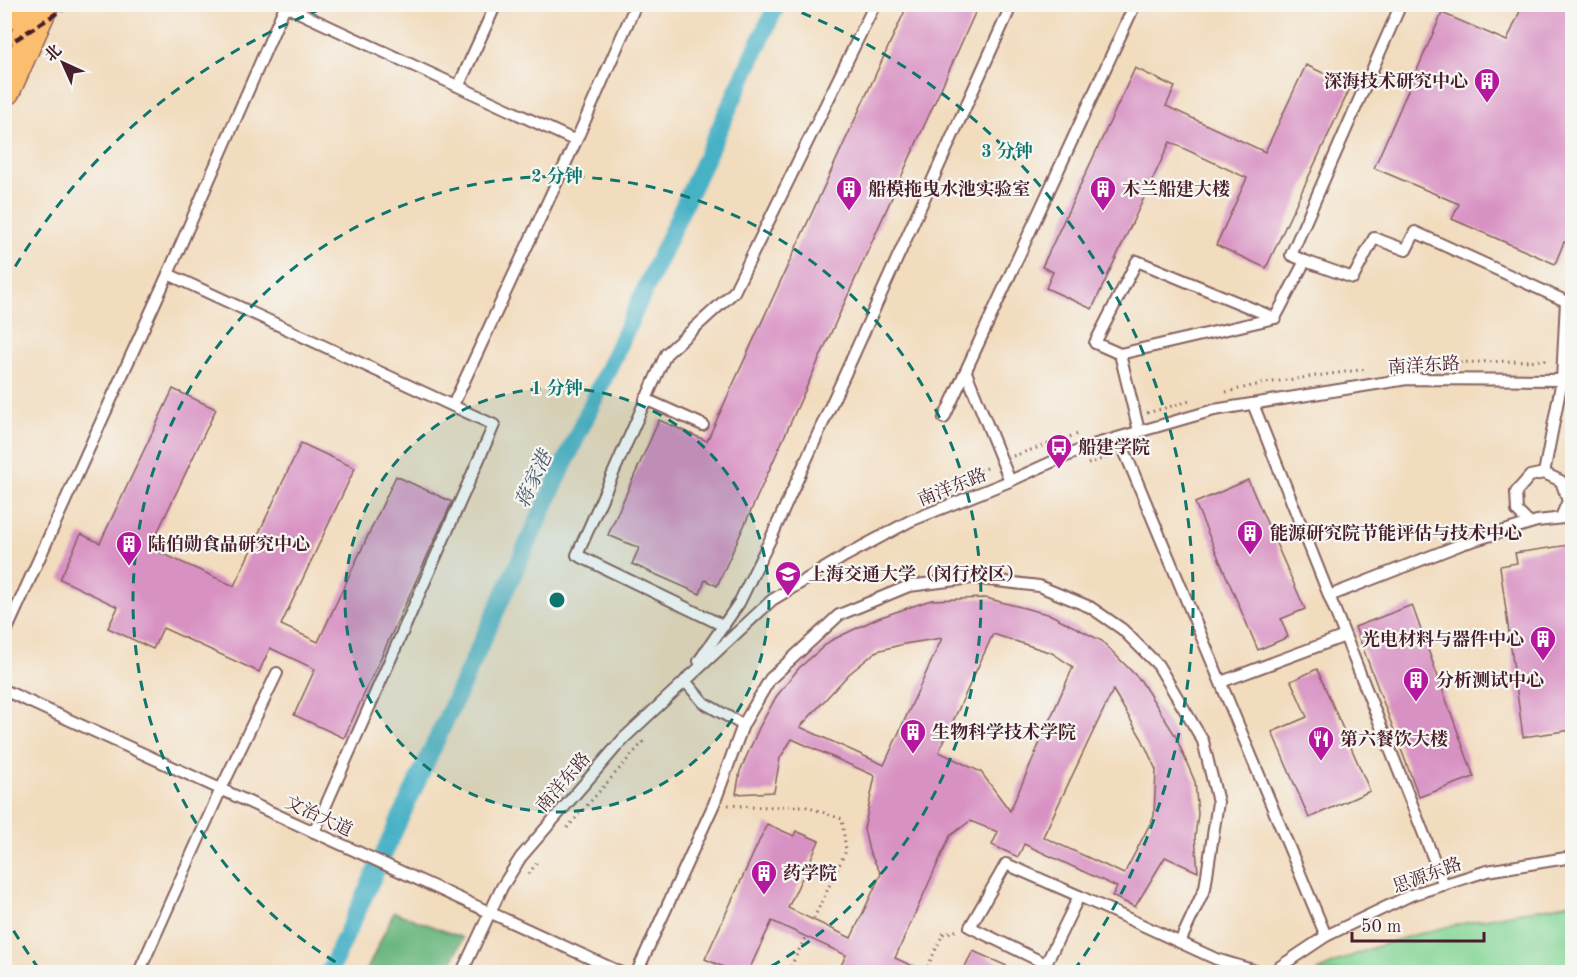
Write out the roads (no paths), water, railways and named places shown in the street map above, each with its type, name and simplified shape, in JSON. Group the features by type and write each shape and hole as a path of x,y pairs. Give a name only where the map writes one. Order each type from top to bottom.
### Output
{"main road":[{"path":"4,14 9,4"},
{"path":"4,89 42,4"}],"lane":[{"path":"459,85 496,4"},
{"path":"453,405 576,141 636,4"},
{"path":"724,626 577,555 666,354 734,292 875,4"},
{"path":"743,725 704,703 685,681 738,603 771,538 1012,4"},
{"path":"944,418 1135,4"},
{"path":"1401,4 1291,255 1353,278 1374,238 1406,250 1415,232 1569,302 1567,380 1544,473"},
{"path":"4,636 168,274 285,6 576,141"},
{"path":"1275,318 1137,261 1095,343 1120,354 1275,318 1305,261"},
{"path":"168,274 494,425 314,832"},
{"path":"1120,354 1139,431"},
{"path":"966,372 1010,481"},
{"name":"南洋东路","path":"462,972 489,912 521,857 623,739 772,600 845,556 910,522 1054,461 1139,431 1214,410 1407,379 1567,380"},
{"path":"645,399 703,424"},
{"path":"1253,404 1444,885"},
{"path":"1119,438 1326,936"},
{"path":"1329,596 1462,544 1529,523 1567,517 1568,501 1560,481 1544,473 1530,476 1516,492 1517,511 1529,523"},
{"path":"637,972 714,804 743,725 770,679 839,615 909,586 972,578 1039,586 1090,607 1122,629 1158,664 1203,741 1218,802 1206,888 1180,942"},
{"path":"1221,682 1345,636"},
{"path":"140,972 221,789 277,673"},
{"name":"文治大道","path":"4,690 620,972"},
{"name":"思源东路","path":"1272,972 1326,936 1411,895 1487,871 1572,857"},
{"path":"1079,896 1049,968 970,927 1006,864 1079,896 1216,959 1258,972"}],"waterway":[{"name":"蒋家港","path":"329,972 777,4"}],"railway":[{"path":"4,47 71,4"}],"place":[{"name":"深海技术研究中心","path":"1487,104"},
{"name":"船模拖曳水池实验室","path":"849,212"},
{"name":"木兰船建大楼","path":"1103,212"},
{"name":"船建学院","path":"1059,470"},
{"name":"能源研究院节能评估与技术中心","path":"1250,556"},
{"name":"陆伯勋食品研究中心","path":"129,567"},
{"name":"上海交通大学（闵行校区）","path":"788,597"},
{"name":"光电材料与器件中心","path":"1543,662"},
{"name":"分析测试中心","path":"1416,703"},
{"name":"生物科学技术学院","path":"913,755"},
{"name":"第六餐饮大楼","path":"1321,762"},
{"name":"药学院","path":"764,896"}]}
